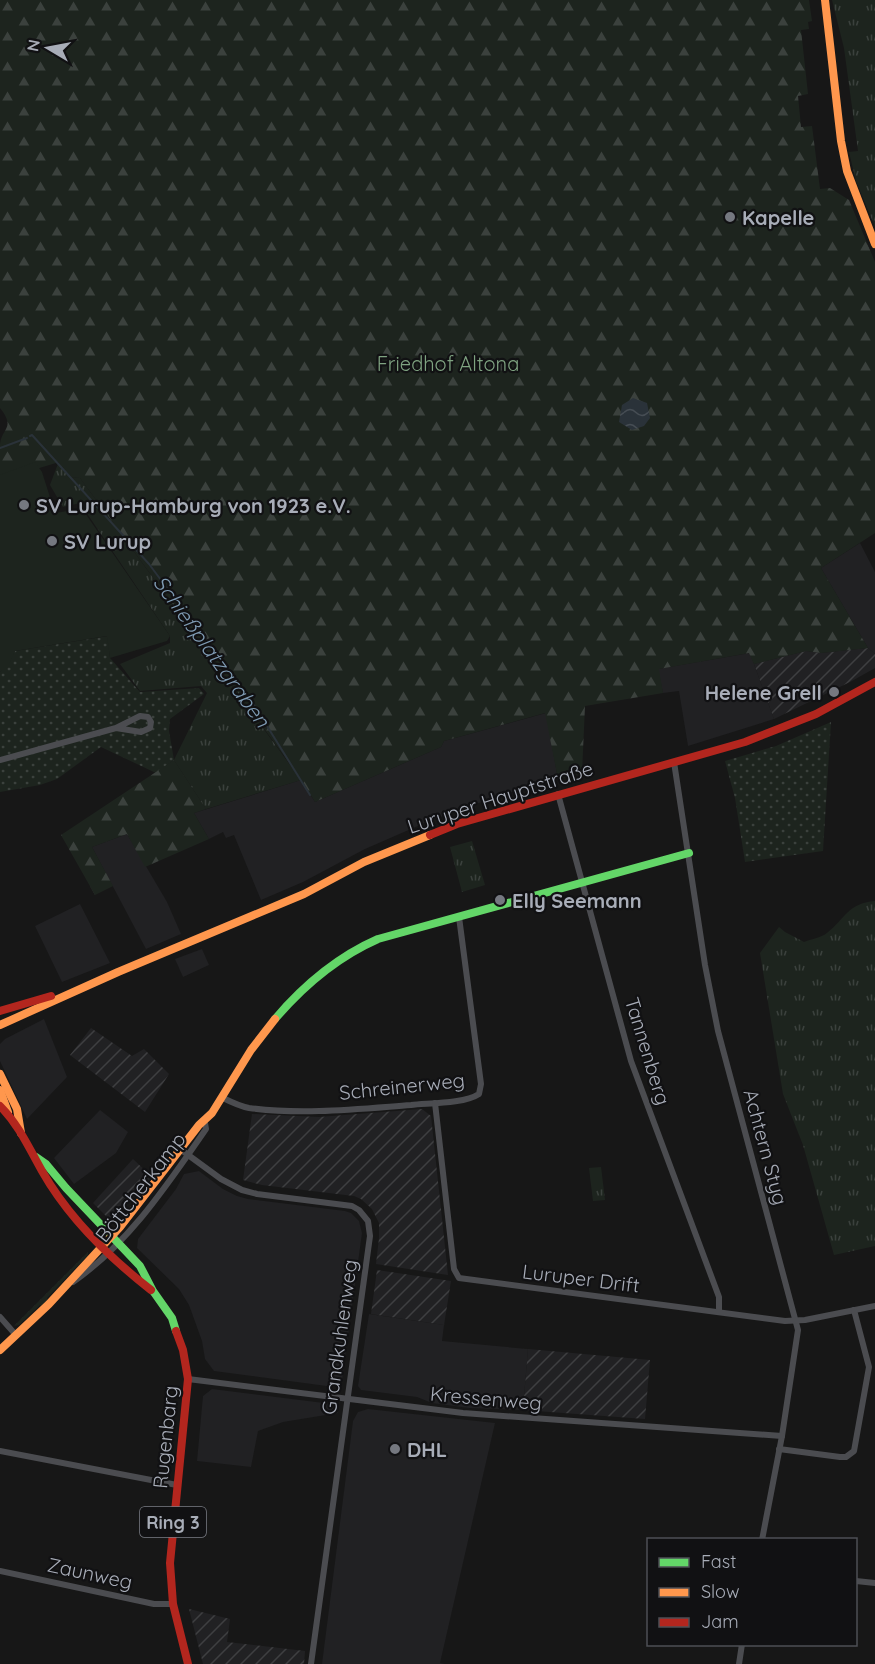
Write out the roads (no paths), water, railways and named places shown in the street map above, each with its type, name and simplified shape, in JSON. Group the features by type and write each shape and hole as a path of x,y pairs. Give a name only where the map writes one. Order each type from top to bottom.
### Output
{"main road":[{"path":"825,0 841,141 847,171 875,244"},
{"name":"Luruper Hauptstraße","path":"3,1023 304,894 364,862 457,824 745,742 790,725 875,682"},
{"name":"Böttcherkamp","path":"0,1350 65,1288 112,1236 199,1125 205,1123 263,1034 293,1000 345,954 366,943 430,924 689,853"},
{"name":"Luruper Hauptstraße","path":"0,1011 75,991"},
{"path":"0,1030 3,1023"},
{"path":"0,1074 18,1109 21,1134"},
{"name":"Rugenbarg","path":"0,1090 8,1112 36,1157 40,1169 56,1191 102,1245 133,1276 153,1291"},
{"name":"Rugenbarg","path":"0,1106 8,1112"},
{"name":"Rugenbarg","path":"36,1157 46,1164 140,1266 153,1291 165,1306 175,1327 184,1357 188,1379 170,1563 173,1604 188,1664"}],"street":[{"path":"0,760 116,728 140,716 148,717 151,722 150,728 145,731 116,728"},
{"name":"Achtern Styg","path":"674,762 705,965 720,1039 798,1335 780,1449 762,1538"},
{"name":"Tannenberg","path":"558,794 631,1061 719,1298 719,1312"},
{"name":"Schreinerweg","path":"223,1098 247,1107 289,1111 435,1103 475,1096 481,1089 459,917"},
{"name":"Luruper Drift","path":"435,1103 454,1269 459,1278 796,1321 875,1306"},
{"name":"Böttcherkamp","path":"65,1288 97,1265 119,1244 188,1155 206,1129 205,1123"},
{"name":"Grandkuhlenweg","path":"180,1149 220,1179 242,1190 257,1194 345,1204 352,1206 368,1221 370,1236 311,1664"},
{"path":"780,1449 840,1457 846,1457 854,1451 869,1367 854,1310"},
{"path":"0,1317 15,1335"},
{"name":"Kressenweg","path":"188,1379 463,1413 782,1436"},
{"path":"0,1451 177,1485"},
{"name":"Zaunweg","path":"0,1571 154,1604 173,1604"},
{"path":"857,1581 875,1583"},
{"path":"739,1664 742,1646"}],"water":[{"path":"633,398 647,403 650,418 644,426 632,430 619,422 622,405"}],"waterway":[{"name":"Schießplatzgraben","path":"30,436 32,435 149,564 252,702 310,795"},
{"name":"Schießplatzgraben","path":"0,448 27,438"}],"place":[{"name":"Kapelle","path":"730,217"},
{"name":"SV Lurup-Hamburg von 1923 e.V.","path":"24,505"},
{"name":"SV Lurup","path":"52,541"},
{"name":"Helene Grell","path":"834,692"},
{"name":"Elly Seemann","path":"500,900"},
{"name":"DHL","path":"395,1449"}],"park label":[{"name":"Friedhof Altona","path":"448,363"}]}
